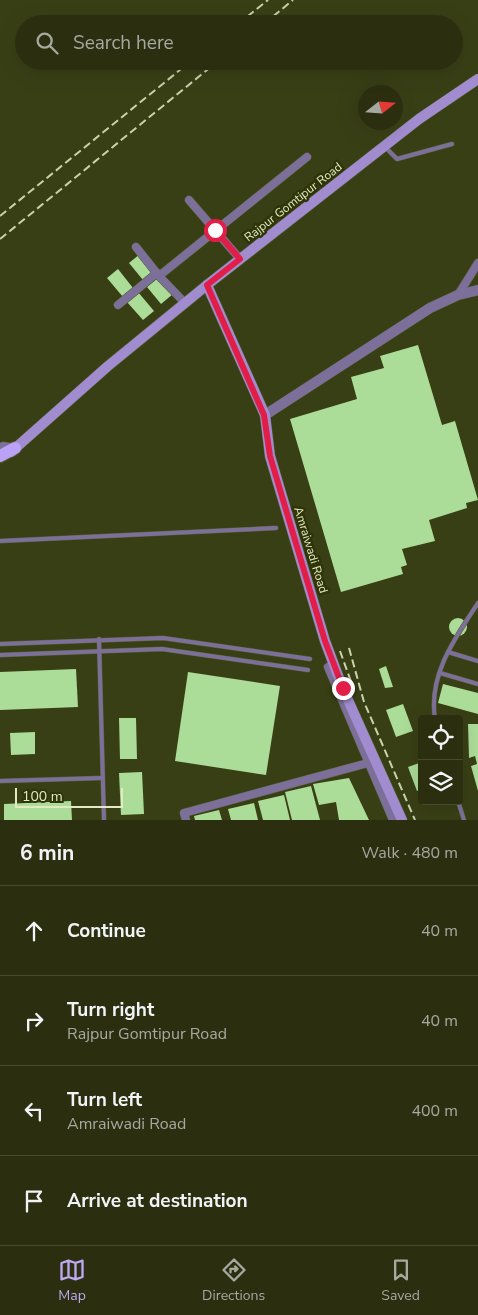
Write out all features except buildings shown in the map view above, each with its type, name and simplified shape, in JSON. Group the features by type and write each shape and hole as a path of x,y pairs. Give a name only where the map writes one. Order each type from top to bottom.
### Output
{"main road":[{"name":"Rajpur Gomtipur Road","path":"0,460 108,366 207,285 420,119 478,79"},
{"name":"Amraiwadi Road","path":"207,285 264,415 270,456 325,641 402,820"},
{"path":"0,456 15,448"}],"street":[{"path":"118,305 307,157"},
{"path":"189,200 240,259"},
{"path":"136,247 185,303"},
{"path":"458,296 478,263"},
{"path":"264,415 430,308 478,290"},
{"path":"0,448 3,446 15,448"},
{"path":"334,664 328,667 392,820"},
{"path":"186,820 184,813 368,763"}],"lane":[{"path":"384,147 397,160 452,144"},
{"path":"0,541 276,528"},
{"path":"435,715 434,706 443,661 478,603"},
{"path":"0,644 163,638 310,660"},
{"path":"99,639 104,820"},
{"path":"0,656 162,649 308,670"},
{"path":"448,652 478,662"},
{"path":"298,668 300,658"},
{"path":"440,673 478,684"},
{"path":"0,780 102,778"},
{"path":"459,805 464,820"}],"railway":[{"path":"249,15 268,0"},
{"path":"275,15 293,0"},
{"path":"0,216 180,70"},
{"path":"0,239 207,70"},
{"path":"349,648 364,702 415,820"},
{"path":"340,651 353,687"}],"route":[{"path":"215,230 240,259 207,285 264,415 270,456 325,641 343,688"}]}
